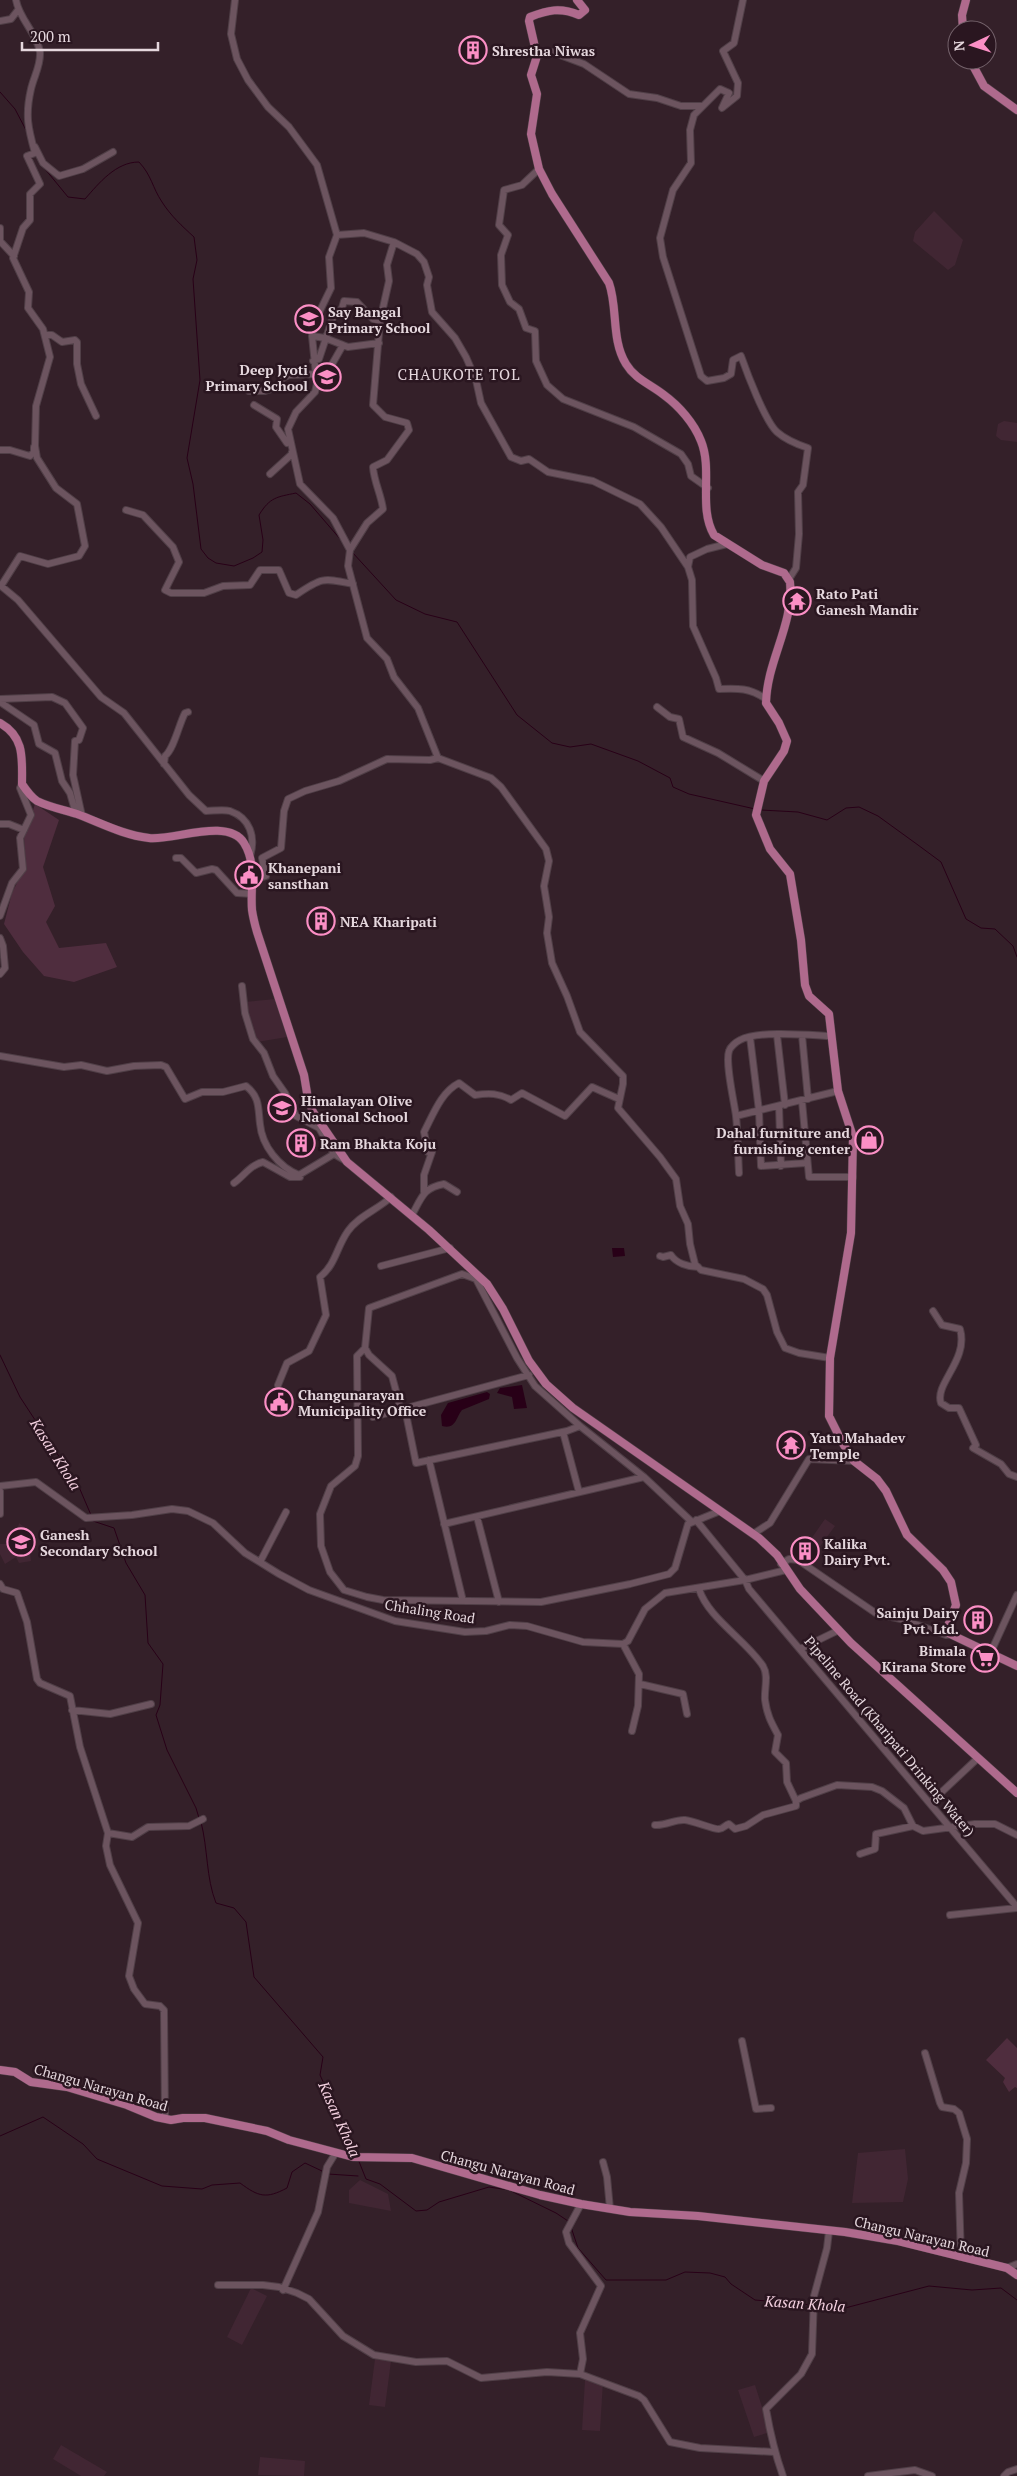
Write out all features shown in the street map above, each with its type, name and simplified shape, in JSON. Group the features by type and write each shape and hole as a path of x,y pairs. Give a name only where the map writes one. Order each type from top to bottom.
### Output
{"main road":[{"path":"577,0 585,10 579,15 566,10 549,10 530,17 537,56 531,75 538,94 531,134 539,169 552,194 608,282 613,295 621,354 626,364 639,379 674,404 697,432 705,453 708,511 712,532 727,544 768,568 784,574 789,580 788,619 773,663 766,699 766,705 779,723 787,741 784,751 764,780 756,816 770,849 790,874 801,940 805,985 809,996 827,1012 838,1091 853,1137 851,1233 830,1358 829,1416 854,1461 881,1484 907,1536 943,1570 951,1582 956,1606 948,1626 950,1634 1017,1666"},
{"path":"962,20 966,0"},
{"path":"975,70 984,86 1017,110"},
{"path":"0,723 18,738 22,746 22,784 37,800 79,815 101,826 150,838 195,832 227,832 237,835 244,842 250,856 253,880 252,910 257,932 304,1075 308,1099 313,1112 347,1162 450,1248 491,1290 529,1361 553,1392 753,1534 777,1555 783,1567 839,1630 1017,1793"},
{"name":"Changu Narayan Road","path":"0,2070 15,2072 31,2082 66,2087 165,2119 205,2118 267,2131 335,2154 353,2157 412,2158 540,2195 581,2204 610,2209 720,2218 888,2238 1007,2268 1017,2275"}],"street":[{"path":"0,450 10,450 30,456 34,452 36,406 50,357 44,335 28,308 28,292 13,262 23,228 30,220 30,194 40,184 27,156 35,152 26,122 31,89 39,65 40,50 18,10 16,0"},
{"path":"236,0 231,34 237,59 248,80 268,107 290,127 317,164 337,235 329,257 331,288 314,321 312,336 313,361 317,384 315,392 296,412 288,429 300,484 333,518 350,550"},
{"path":"743,0 734,43 723,51 738,83 737,96 722,108 729,92 720,88 694,115 690,130 691,163 673,190 660,238 663,257 701,376 707,381 724,378 731,374 733,360 741,356 749,381 775,430 792,443 808,448 803,485 798,492 799,534 796,568 789,580"},
{"path":"0,21 10,19 18,10"},
{"path":"537,56 552,52 584,64 629,94 657,98 681,106 701,106"},
{"path":"30,134 43,163 59,176 83,169 113,152"},
{"path":"539,169 522,186 504,190 499,225 508,235 501,255 502,285 510,302 519,309 526,328 535,331 536,361 547,385 563,399 634,427 681,454 688,464 691,476 708,488"},
{"path":"0,228 0,241 14,256"},
{"path":"337,235 364,233 394,242 417,254 424,262 429,277 427,285 432,312 455,338 466,357 476,380 482,403 511,457 520,461 529,459 548,472 593,481 640,504 661,527 688,567 692,580 694,626 719,689 739,688 753,690 766,699"},
{"path":"394,242 387,265 389,280 380,321 380,344 374,365 373,405 385,417 407,423 409,430 387,460 373,467 374,480 382,495 383,509 367,523 350,550 348,566 367,638 387,659 394,677 418,708 438,758"},
{"path":"313,361 319,359 332,317 342,308 344,301 358,302 373,319 380,321"},
{"path":"44,335 52,335 62,342 75,340 78,342 77,364 79,377 88,404 96,416"},
{"path":"312,336 325,338 348,347 380,344"},
{"path":"327,373 344,345"},
{"path":"249,391 265,391 280,386 282,378 289,375 315,374"},
{"path":"254,405 277,419 276,427 284,435 292,453"},
{"path":"35,446 43,471 56,488 76,504 85,546 79,556 48,564 20,556 1,585 18,600 100,697 124,713 189,795 206,811 228,810 245,819 250,828 253,846 250,856"},
{"path":"270,474 292,453"},
{"path":"126,510 143,514 173,547 179,562 165,590 171,593 204,593 223,586 250,585 260,570 279,570 289,593 296,595 316,581 327,579 353,584"},
{"path":"688,567 690,558 707,549 727,544"},
{"path":"0,700 52,697 65,703 75,713 83,728 79,740 75,741 73,776 79,815"},
{"path":"0,700 34,725 39,744 55,753 62,781 70,793 79,815"},
{"path":"656,706 670,717 679,719 683,737 709,749 764,780"},
{"path":"164,764 165,756 171,752 175,734 182,718 188,712"},
{"path":"253,880 266,876 262,858 281,848 284,811 288,799 305,790 339,781 387,759 430,760 438,758 478,772 496,782 546,849 549,861 544,889 549,917 547,936 552,963 580,1032 622,1076 623,1084 619,1099 619,1110 642,1134 676,1179 680,1206 689,1228 691,1252 698,1267 704,1271 744,1279 759,1286 767,1295 772,1318 785,1348 799,1353 830,1358"},
{"path":"0,916 12,883 23,869 20,838 31,814 20,788 22,784"},
{"path":"0,824 9,824 24,830"},
{"path":"176,858 181,858 196,873 212,868 237,893 252,894"},
{"path":"0,938 3,946 5,968 0,974"},
{"path":"242,986 245,1013 253,1039 264,1053 273,1076 285,1093 296,1116 319,1128 334,1154 347,1162"},
{"path":"739,1173 736,1116 729,1051 740,1040 750,1037 777,1035 831,1036"},
{"path":"777,1035 782,1105 781,1166"},
{"path":"802,1035 807,1173 813,1178 852,1177"},
{"path":"750,1037 759,1111 761,1166 806,1163"},
{"path":"0,1056 64,1067 81,1065 107,1071 134,1066 161,1065 166,1067 185,1098 202,1092 223,1092 246,1086 257,1097 260,1126 267,1145 285,1167 295,1174 303,1174"},
{"path":"424,1192 424,1175 432,1152 428,1152 424,1132 441,1099 452,1086 459,1083 475,1095 492,1093 511,1100 522,1093 565,1116 592,1087 619,1099"},
{"path":"736,1116 838,1091"},
{"path":"234,1183 244,1176 252,1166 263,1162 290,1177 297,1178 334,1154"},
{"path":"412,1215 428,1188 444,1184 457,1192"},
{"path":"278,1385 287,1363 309,1351 326,1314 320,1277 331,1268 335,1254 349,1228 391,1197"},
{"path":"381,1266 450,1248"},
{"path":"660,1256 671,1255 677,1261 691,1267 698,1267"},
{"name":"Pipeline Road (Kharipati Drinking Water)","path":"365,1348 367,1319 371,1306 462,1274 476,1279 517,1358 535,1386 694,1521 746,1580 749,1588 1017,1908"},
{"path":"933,1312 942,1324 960,1328 961,1335 962,1350 940,1394 941,1403 948,1408 958,1408 976,1445 973,1448 1001,1464 1009,1474 1017,1477"},
{"path":"580,1426 564,1432 416,1463 403,1410 392,1376 365,1348 357,1356 358,1456 355,1466 331,1486 320,1514 321,1546 330,1572 344,1590 383,1600 541,1602 669,1574 676,1568 688,1524 720,1511"},
{"path":"373,1417 529,1376"},
{"path":"564,1432 579,1492"},
{"path":"753,1534 770,1523 809,1459 854,1461"},
{"path":"429,1460 464,1602"},
{"path":"444,1524 644,1477"},
{"name":"Chhaling Road","path":"0,1486 36,1482 86,1518 172,1509 188,1511 213,1524 245,1553 309,1590 395,1622 465,1632 486,1632 510,1625 526,1626 583,1642 623,1644"},
{"path":"0,1491 0,1514"},
{"path":"260,1562 286,1512"},
{"path":"477,1517 498,1602"},
{"path":"632,1731 640,1684 639,1674 623,1644 628,1641 641,1615 653,1601 665,1593 746,1580 783,1567 788,1559 798,1560 876,1614 901,1619 946,1635 950,1634"},
{"path":"0,1584 3,1589 17,1593 27,1622 37,1679 40,1683 70,1696 80,1747 108,1833 106,1846 110,1865 138,1923 129,1976 145,2004 160,2006 164,2010 165,2119"},
{"path":"655,1824 664,1826 683,1820 702,1823 715,1829 721,1829 729,1824 735,1829 746,1826 763,1816 796,1806 796,1801 787,1782 786,1764 775,1752 778,1735 769,1722 765,1699 766,1677 764,1667 736,1634 718,1618 699,1589"},
{"path":"990,1654 1017,1595"},
{"path":"800,1649 839,1630"},
{"path":"640,1684 683,1694 687,1714"},
{"path":"72,1710 110,1714 151,1704"},
{"path":"930,1803 978,1758"},
{"path":"796,1801 837,1785 872,1787 882,1791 904,1808 913,1826 923,1831 975,1824 995,1824 1017,1835"},
{"path":"108,1833 132,1838 148,1827 188,1826 203,1819"},
{"path":"860,1854 875,1849 876,1834 913,1826"},
{"path":"950,1915 1017,1908"},
{"path":"742,2041 756,2109 771,2108"},
{"path":"925,2053 940,2103 942,2107 954,2109 959,2113 967,2139 966,2163 959,2193 961,2257"},
{"path":"283,2290 318,2212 327,2167 335,2154"},
{"path":"603,2162 608,2177 610,2209"},
{"path":"580,2374 582,2359 580,2333 600,2286 569,2243 566,2232 581,2204"},
{"path":"783,2476 774,2452 772,2432 766,2409 807,2366 812,2354 814,2342 814,2296 828,2248 829,2231"},
{"path":"1007,2268 1017,2264"},
{"path":"218,2285 263,2285 279,2287 283,2290 297,2293 309,2300 344,2336 374,2355 416,2362 447,2361 480,2378 547,2372 580,2374 639,2396 644,2400 670,2442 700,2448 774,2452"},
{"path":"1004,2476 1008,2472 1017,2469"},
{"path":"868,2476 915,2470 927,2475"}],"shaded area":[{"path":"934,211 963,240 955,265 948,270 913,241 915,232"},
{"name":"Say Bangal Primary School","path":"304,310 318,312 311,326 305,326"},
{"name":"Deep Jyoti Primary School","path":"332,369 334,385 322,387 319,370"},
{"path":"1004,421 1017,423 1017,442 1001,440 996,436 998,424"},
{"path":"35,804 59,820 43,867 55,906 46,922 59,948 106,943 117,967 74,982 44,976 23,952 4,924 12,893 26,865 24,838"},
{"path":"276,999 287,1037 257,1042 248,1022 244,1002"},
{"path":"612,1248 624,1248 625,1256 613,1257"},
{"path":"522,1385 527,1408 514,1409 512,1397 497,1393 500,1388"},
{"path":"487,1392 490,1394 489,1399 462,1410 453,1425 442,1426 441,1415 448,1403"},
{"name":"Kalika Dairy Pvt.","path":"825,1519 835,1526 808,1563 799,1556"},
{"name":"Ganesh Secondary School","path":"19,1523 27,1529 31,1561 19,1563 16,1557 5,1564 0,1554 0,1544 12,1544 15,1541"},
{"path":"1007,2038 1017,2048 1017,2088 1015,2087 1009,2092 1003,2082 1005,2078 986,2060"},
{"path":"905,2149 908,2179 903,2202 852,2203 858,2153"},
{"path":"360,2180 388,2194 391,2211 349,2203 349,2190"},
{"path":"251,2288 267,2296 242,2345 227,2337"},
{"path":"375,2359 391,2361 385,2407 369,2405"},
{"path":"585,2380 603,2381 600,2431 582,2430"},
{"path":"755,2385 770,2432 754,2437 738,2390"},
{"path":"61,2445 107,2472 104,2476 81,2476 53,2459"},
{"path":"260,2457 305,2461 304,2476 258,2475"}],"waterway":[{"path":"0,92 15,109 26,130"},
{"path":"45,169 68,197 85,199 115,169 139,162 147,172 165,207 194,237 197,260 193,279 200,380 187,458 193,484 201,549 208,558 216,563 234,566 262,552 263,540 259,515 274,499 296,493 310,504 341,540"},
{"path":"352,552 396,600 425,614 457,622 517,715 552,743 570,747 591,744 638,761 670,778 673,787 689,794 755,809"},
{"path":"761,810 798,812 827,820 846,808 859,807 878,816 941,862 966,919 981,928 995,929 1013,946 1017,957"},
{"name":"Kasan Khola","path":"0,1355 20,1397 79,1487 91,1515"},
{"name":"Kasan Khola","path":"93,1521 114,1528 126,1563 145,1595 148,1643 163,1664 160,1705 156,1715 167,1750 196,1808 199,1818"},
{"name":"Kasan Khola","path":"201,1822 210,1884 216,1903 234,1908 246,1922 254,1977 323,2057 320,2075 356,2153"},
{"path":"0,2136 43,2117 83,2144 97,2159 162,2186 202,2189 212,2185 240,2183 258,2194 268,2195 287,2188 292,2172 305,2163 322,2171"},
{"name":"Kasan Khola","path":"358,2159 366,2179 380,2184 416,2211 427,2210 439,2202 489,2187 509,2190 556,2213 568,2221"},
{"path":"328,2174 358,2176"},
{"name":"Kasan Khola","path":"571,2227 578,2248 606,2280 666,2280 685,2272 710,2273 725,2277 731,2284 755,2300 812,2305"},
{"name":"Kasan Khola","path":"816,2306 845,2308 929,2286 972,2290 1001,2288 1017,2300"}],"place":[{"name":"Shrestha Niwas","path":"473,50"},
{"name":"Say Bangal Primary School","path":"309,319"},
{"name":"Deep Jyoti Primary School","path":"327,377"},
{"name":"Rato Pati Ganesh Mandir","path":"797,601"},
{"name":"Khanepani sansthan","path":"249,875"},
{"name":"NEA Kharipati","path":"321,921"},
{"name":"Himalayan Olive National School","path":"282,1108"},
{"name":"Dahal furniture and furnishing center","path":"869,1140"},
{"name":"Ram Bhakta Koju","path":"301,1143"},
{"name":"Changunarayan Municipality Office","path":"279,1402"},
{"name":"Yatu Mahadev Temple","path":"791,1445"},
{"name":"Ganesh Secondary School","path":"21,1542"},
{"name":"Kalika Dairy Pvt.","path":"805,1551"},
{"name":"Sainju Dairy Pvt. Ltd.","path":"978,1620"},
{"name":"Bimala Kirana Store","path":"985,1658"}],"district":[{"name":"CHAUKOTE TOL","path":"459,374"}]}
